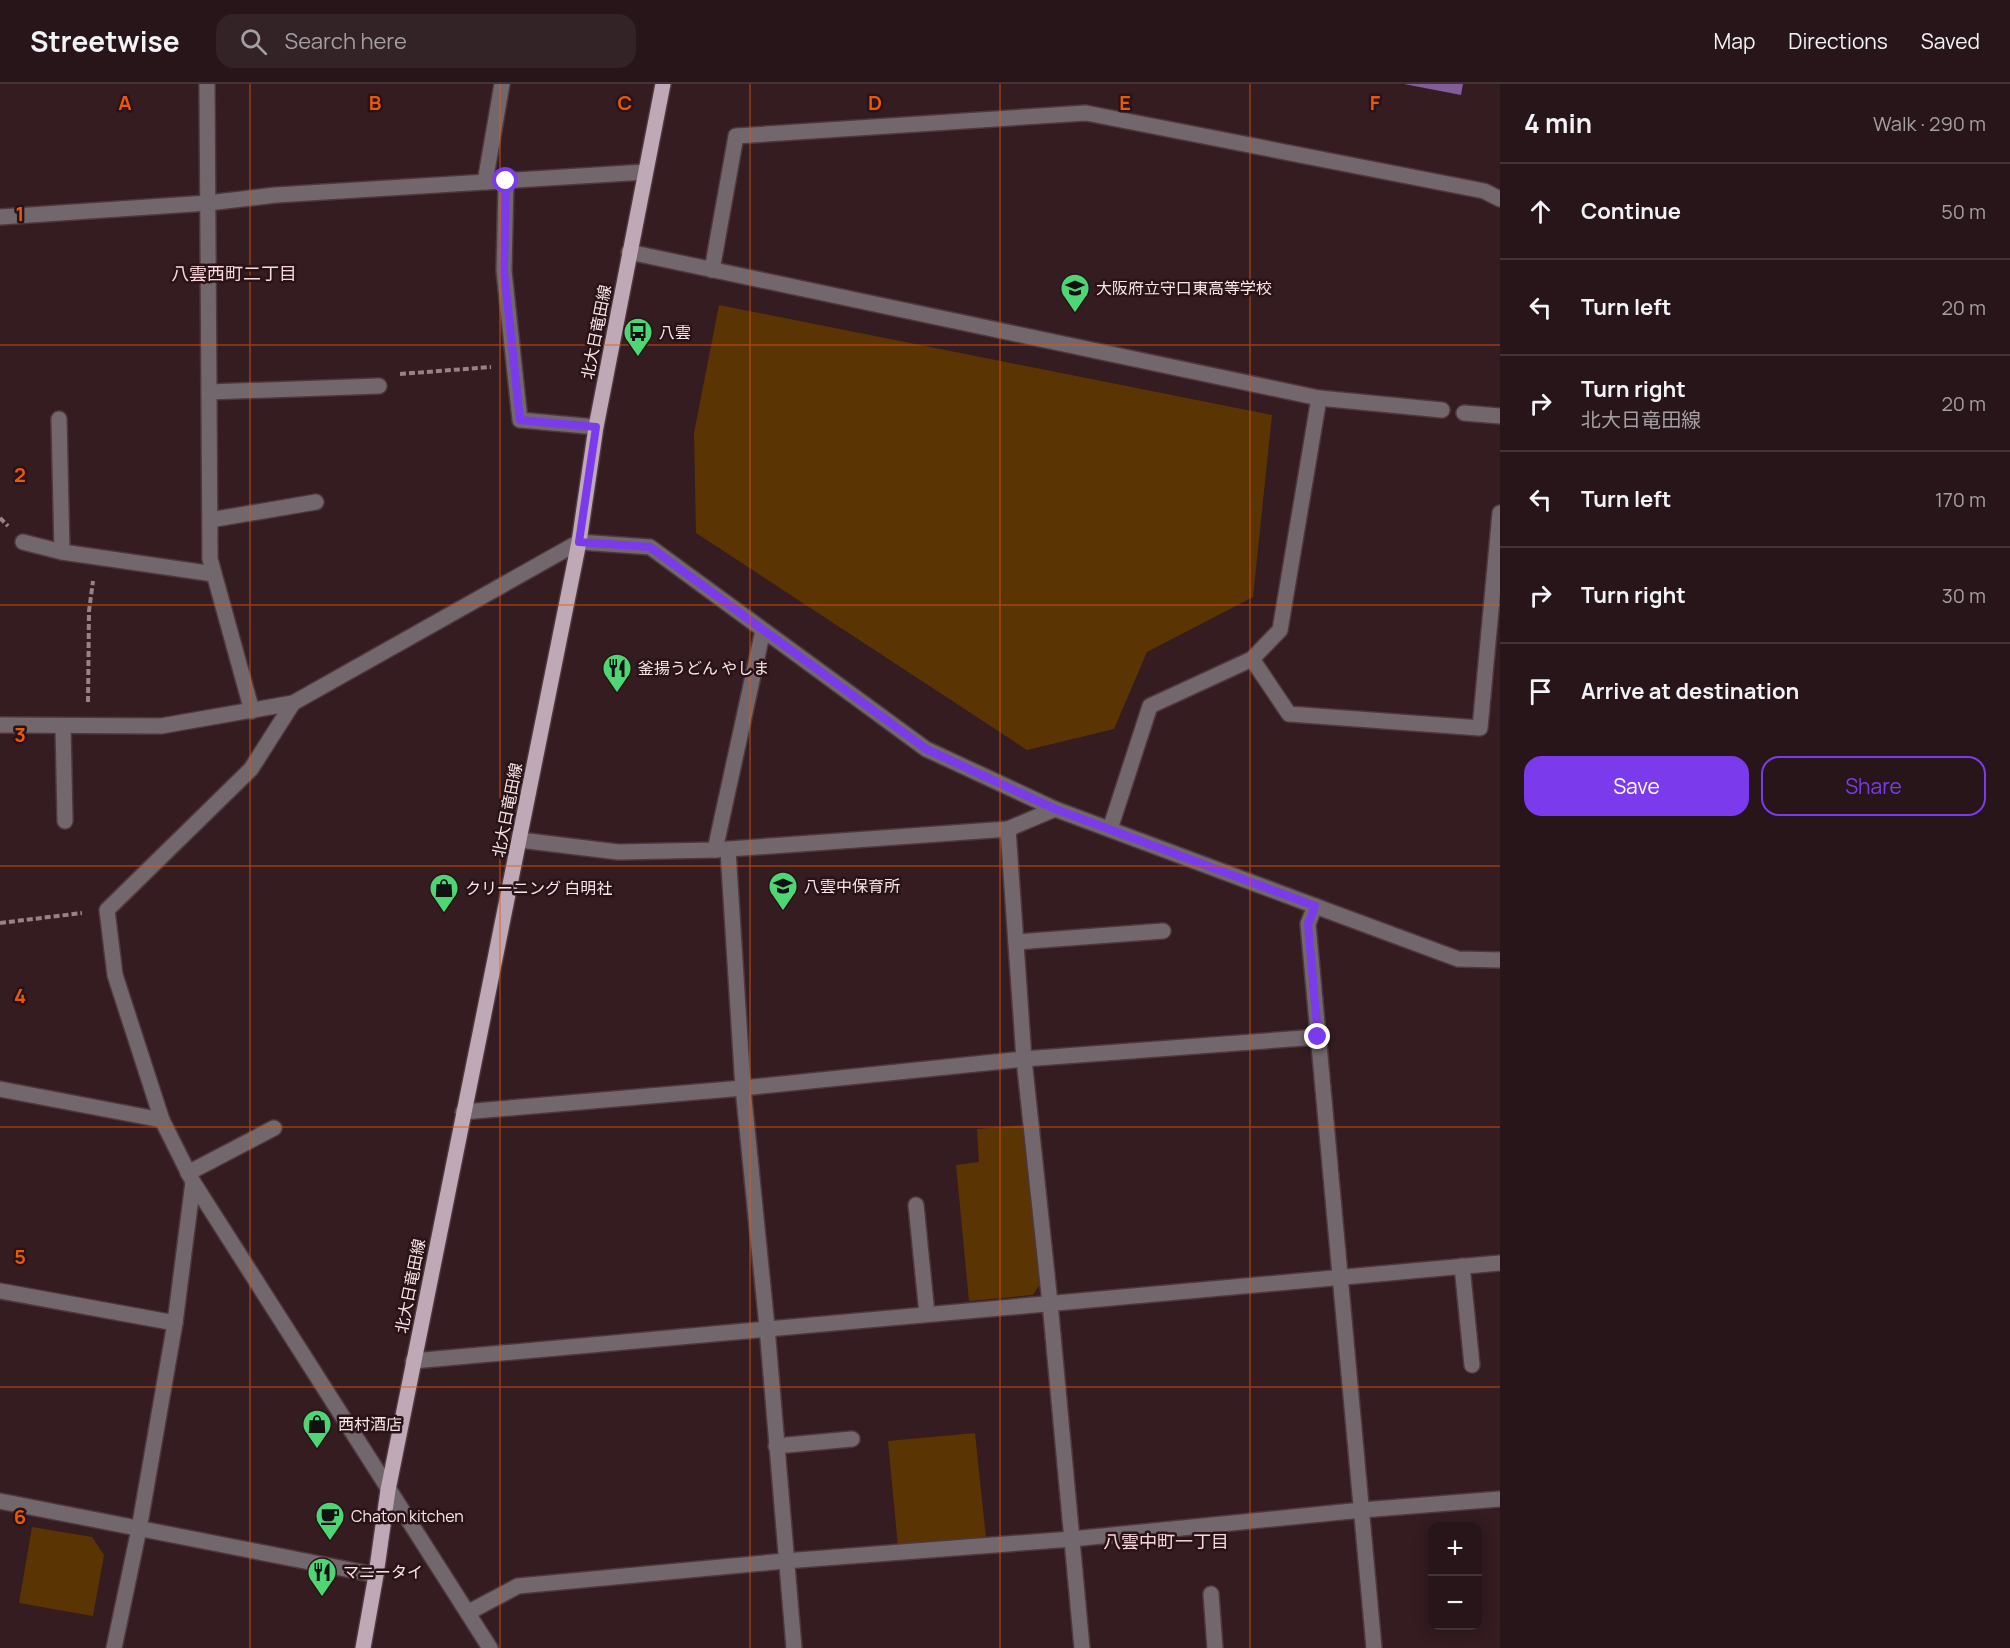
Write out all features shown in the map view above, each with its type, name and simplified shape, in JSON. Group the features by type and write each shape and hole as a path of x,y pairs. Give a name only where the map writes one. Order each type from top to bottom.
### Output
{"main road":[{"name":"北大日竜田線","path":"363,1648 388,1490 462,1112 520,840 579,542 596,427 663,84"}],"street":[{"path":"207,84 210,559 252,711"},
{"path":"485,182 502,84"},
{"path":"712,270 736,136 1086,113 1484,191 1500,199"},
{"path":"0,217 208,203 276,195 645,172"},
{"path":"506,181 504,271 520,420 596,427"},
{"path":"629,252 1319,398 1442,410"},
{"path":"209,392 379,386"},
{"path":"1110,830 1150,706 1252,658 1280,630 1319,398"},
{"path":"1464,413 1500,416"},
{"path":"59,419 62,552"},
{"path":"210,520 316,502"},
{"path":"1252,658 1289,714 1480,728 1500,513"},
{"path":"23,542 62,552 214,574"},
{"path":"0,725 161,726 293,703 579,542 650,547 926,749 1055,809 1458,959 1500,960"},
{"path":"763,630 721,850 767,1328 794,1648"},
{"path":"293,703 251,769 107,910 115,975 162,1120 191,1177 490,1648"},
{"path":"63,726 65,821"},
{"path":"520,840 618,852 721,850 1008,830 1055,809"},
{"path":"1008,830 1024,1059 1050,1303 1082,1648"},
{"path":"1315,906 1308,924 1374,1648"},
{"path":"1016,942 1163,931"},
{"path":"462,1112 743,1088 1024,1059 1318,1037"},
{"path":"0,1089 162,1120"},
{"path":"191,1177 274,1128"},
{"path":"114,1648 139,1529 176,1323 191,1177"},
{"path":"916,1205 927,1314"},
{"path":"413,1360 1500,1263"},
{"path":"1462,1266 1472,1365"},
{"path":"0,1291 176,1323"},
{"path":"776,1446 852,1439"},
{"path":"469,1612 518,1586 785,1561 1072,1539 1362,1510 1500,1499"},
{"path":"0,1501 376,1575"},
{"path":"1211,1594 1215,1648"}],"path":[{"path":"379,386 392,375 514,365"},
{"path":"87,726 90,611 96,556"},
{"path":"0,923 107,910"}],"shaded area":[{"path":"1404,84 1463,84 1461,95"},
{"path":"719,305 1272,415 1253,597 1147,652 1114,729 1027,750 696,533 694,433"},
{"path":"1025,1125 1040,1284 1033,1295 969,1301 956,1165 979,1162 977,1129"},
{"path":"975,1433 986,1538 898,1547 888,1441"},
{"path":"32,1527 92,1537 104,1555 93,1616 19,1603"}],"place":[{"name":"大阪府立守口東高等学校","path":"1075,314"},
{"name":"八雲","path":"638,358"},
{"name":"釜揚うどん やしま","path":"617,694"},
{"name":"八雲中保育所","path":"783,912"},
{"name":"クリーニング 白明社","path":"444,914"},
{"name":"西村酒店","path":"317,1450"},
{"name":"Chaton kitchen","path":"330,1542"},
{"name":"マニータイ","path":"322,1598"}],"district":[{"name":"八雲西町二丁目","path":"234,274"},
{"name":"八雲中町一丁目","path":"1166,1542"}],"route":[{"path":"506,181 504,271 520,420 596,427 579,542 650,547 926,749 1055,809 1315,906 1308,924 1318,1037"}]}
